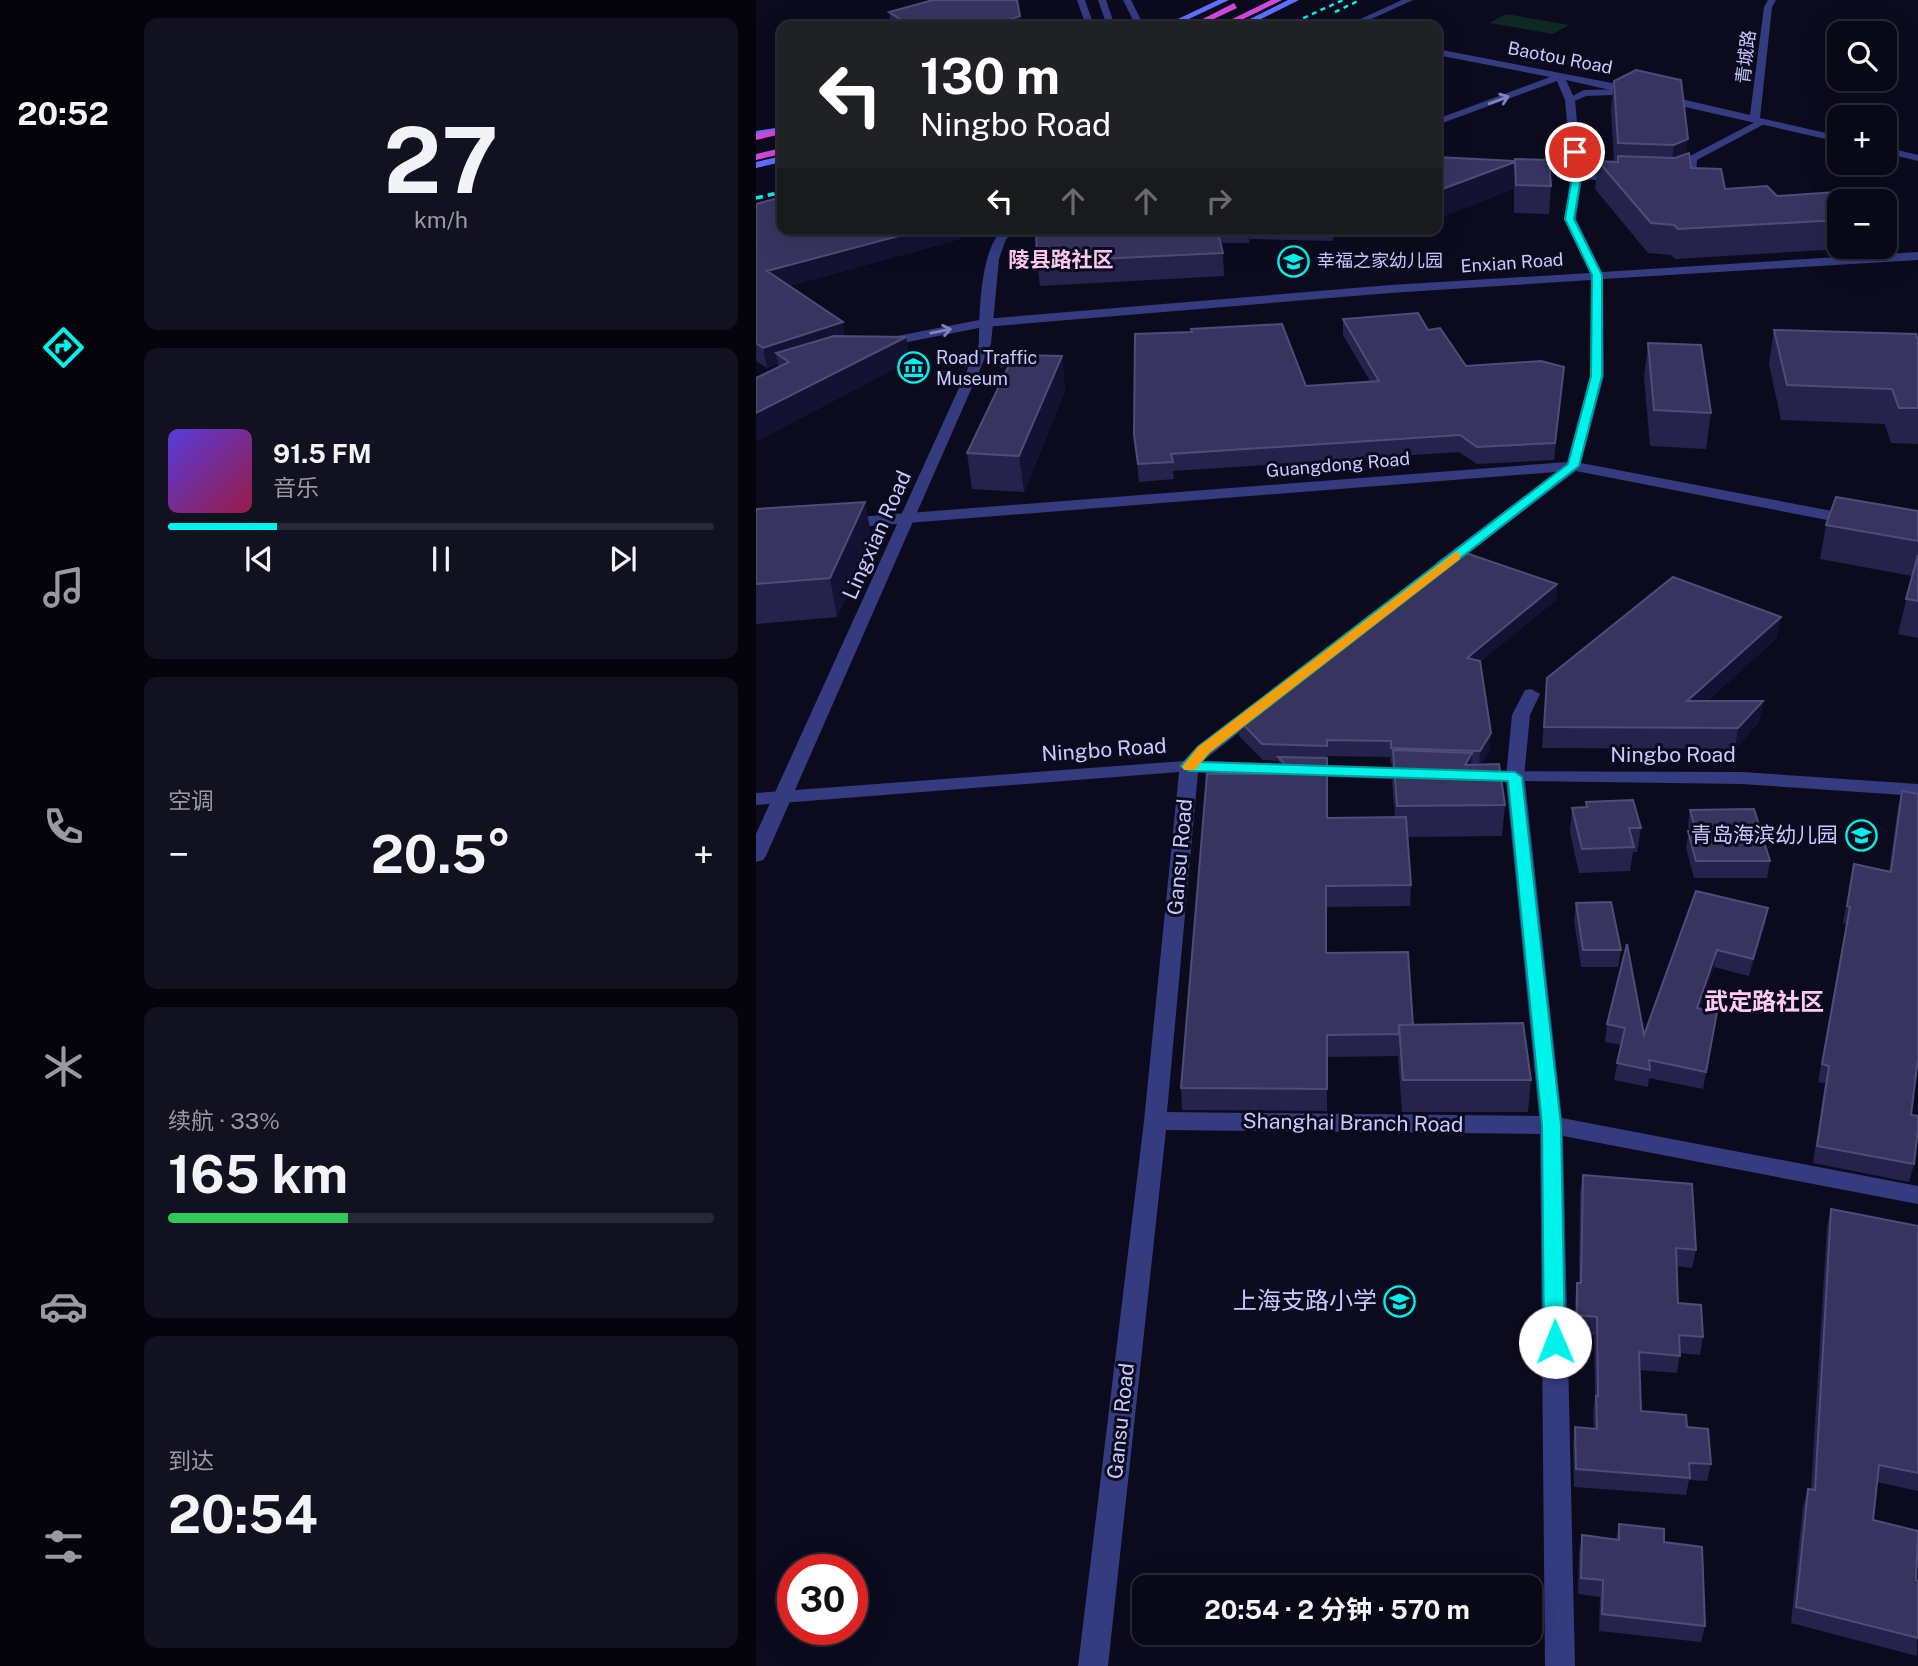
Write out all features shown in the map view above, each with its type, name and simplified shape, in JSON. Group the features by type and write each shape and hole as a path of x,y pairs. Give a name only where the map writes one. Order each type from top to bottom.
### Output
{"highway":[{"path":"1204,21 1248,0"},
{"path":"1233,21 1278,0"},
{"path":"756,145 777,140"},
{"path":"756,157 777,157"},
{"path":"756,165 777,158"}],"main road":[{"path":"1178,21 1225,0"},
{"path":"1251,21 1295,0"},
{"path":"756,136 777,132"}],"street":[{"path":"1081,0 1088,21"},
{"path":"1102,0 1109,21"},
{"path":"1116,0 1121,13"},
{"path":"1127,0 1138,21"},
{"path":"1361,21 1409,0"},
{"name":"青城路","path":"1760,120 1768,8 1772,0"},
{"name":"Baotou Road","path":"1442,53 1636,92 1827,135"},
{"path":"1432,574 1573,466 1597,376 1597,275 1570,219 1577,177 1570,100 1560,77 1442,120"},
{"path":"1570,100 1584,93 1636,92"},
{"path":"1659,179 1672,180 1692,172 1692,159 1760,120"},
{"path":"1897,153 1918,158"},
{"path":"1577,177 1632,179"},
{"name":"Lingxian Road","path":"756,856 985,344 984,323 996,249 999,240 1005,235"},
{"name":"Enxian Road","path":"867,345 984,323 1597,275 1918,256"},
{"name":"Guangdong Road","path":"825,524 1573,466 1865,522"},
{"path":"1189,766 1203,750 1280,691"},
{"path":"1531,694 1521,715 1515,777 1551,1125 1560,1666"},
{"name":"Ningbo Road","path":"756,799 1189,766 1433,774"},
{"name":"Gansu Road","path":"1093,1666 1155,1121 1189,766"},
{"name":"Ningbo Road","path":"1460,775 1742,778 1918,790"},
{"name":"Shanghai Branch Road","path":"1155,1121 1551,1125 1918,1195"}],"green space":[{"path":"1506,14 1569,25 1553,34 1489,23"}],"building":[{"path":"933,0 1017,0 1020,16 1006,21 903,21 889,12"},
{"path":"1636,70 1681,80 1688,139 1674,145 1618,143 1614,81"},
{"path":"1689,153 1691,168 1721,169 1725,189 1767,186 1777,196 1827,193 1827,221 1678,229 1674,225 1651,223 1598,161 1618,162 1618,156 1675,158"},
{"path":"1442,157 1549,160 1551,186 1516,185 1515,162 1442,189"},
{"path":"777,198 777,235 902,235 767,271 843,322 763,348 756,343 756,204"},
{"path":"1036,235 1218,235 1223,253 1037,262"},
{"path":"1418,313 1428,330 1440,328 1466,366 1541,361 1564,367 1555,443 1477,447 1460,435 1171,454 1173,462 1138,464 1134,435 1135,334 1282,324 1306,386 1379,381 1343,319"},
{"path":"1774,330 1916,334 1918,408 1899,408 1892,389 1787,385"},
{"path":"834,336 906,337 756,413 756,378 789,362 776,353"},
{"path":"1648,343 1701,345 1711,413 1654,410"},
{"path":"1014,355 1062,356 1019,456 967,453"},
{"path":"1836,497 1918,511 1918,541 1826,525"},
{"path":"865,502 830,578 756,584 756,509"},
{"path":"1460,551 1557,584 1467,658 1480,661 1491,733 1480,751 1391,748 1391,741 1327,740 1327,746 1262,744 1239,720"},
{"path":"1918,555 1918,601 1906,599"},
{"path":"1673,577 1781,617 1687,701 1763,701 1738,728 1544,727 1547,678"},
{"path":"1393,750 1472,753 1465,765 1499,764 1505,805 1397,806"},
{"path":"1278,757 1327,758 1327,818 1406,817 1411,885 1326,886 1326,953 1408,952 1413,1025 1399,1025 1399,1034 1327,1035 1327,1089 1181,1088 1207,774 1295,774"},
{"path":"1902,791 1918,794 1918,1058 1911,1115 1918,1116 1918,1127 1914,1164 1817,1146 1829,1066 1822,1064 1850,907 1847,906 1854,864 1891,872"},
{"path":"1633,800 1641,828 1629,828 1634,847 1582,849 1572,808 1587,807 1586,802"},
{"path":"1754,809 1770,861 1696,861 1688,831 1696,831 1690,810"},
{"path":"1696,891 1768,908 1753,959 1717,950 1697,1008 1717,1012 1706,1072 1649,1060 1650,1070 1617,1063 1625,1028 1607,1024 1627,944 1644,1035"},
{"path":"1611,902 1621,950 1583,950 1576,903"},
{"path":"1523,1023 1531,1080 1403,1080 1399,1025"},
{"path":"1583,1175 1692,1184 1696,1250 1676,1248 1678,1303 1701,1305 1703,1337 1679,1335 1680,1356 1639,1352 1641,1411 1686,1415 1687,1427 1708,1429 1711,1464 1689,1463 1690,1478 1576,1469 1575,1427 1597,1429 1598,1396 1597,1317 1577,1315 1577,1283 1581,1283"},
{"path":"1831,1209 1918,1226 1918,1473 1879,1465 1873,1520 1918,1531 1918,1638 1796,1607 1808,1489 1815,1490"},
{"path":"1619,1524 1664,1529 1664,1542 1702,1547 1705,1626 1602,1614 1603,1580 1581,1578 1582,1535 1619,1540"}],"railway":[{"path":"1297,21 1343,0"},
{"path":"1335,12 1360,0"},
{"path":"756,198 777,193"}],"slow traffic":[{"path":"1189,767 1203,750 1456,556"}],"place":[{"name":"幸福之家幼儿园","path":"1294,261"},
{"name":"Road Traffic Museum","path":"913,368"},
{"name":"青岛海滨幼儿园","path":"1861,835"},
{"name":"上海支路小学","path":"1400,1301"}],"district":[{"name":"陵县路社区","path":"1061,260"},
{"name":"武定路社区","path":"1764,1002"}],"route":[{"path":"1555,1342 1551,1125 1515,777 1189,766 1203,750 1573,466 1597,376 1597,275 1570,219 1577,177 1575,152"}]}
